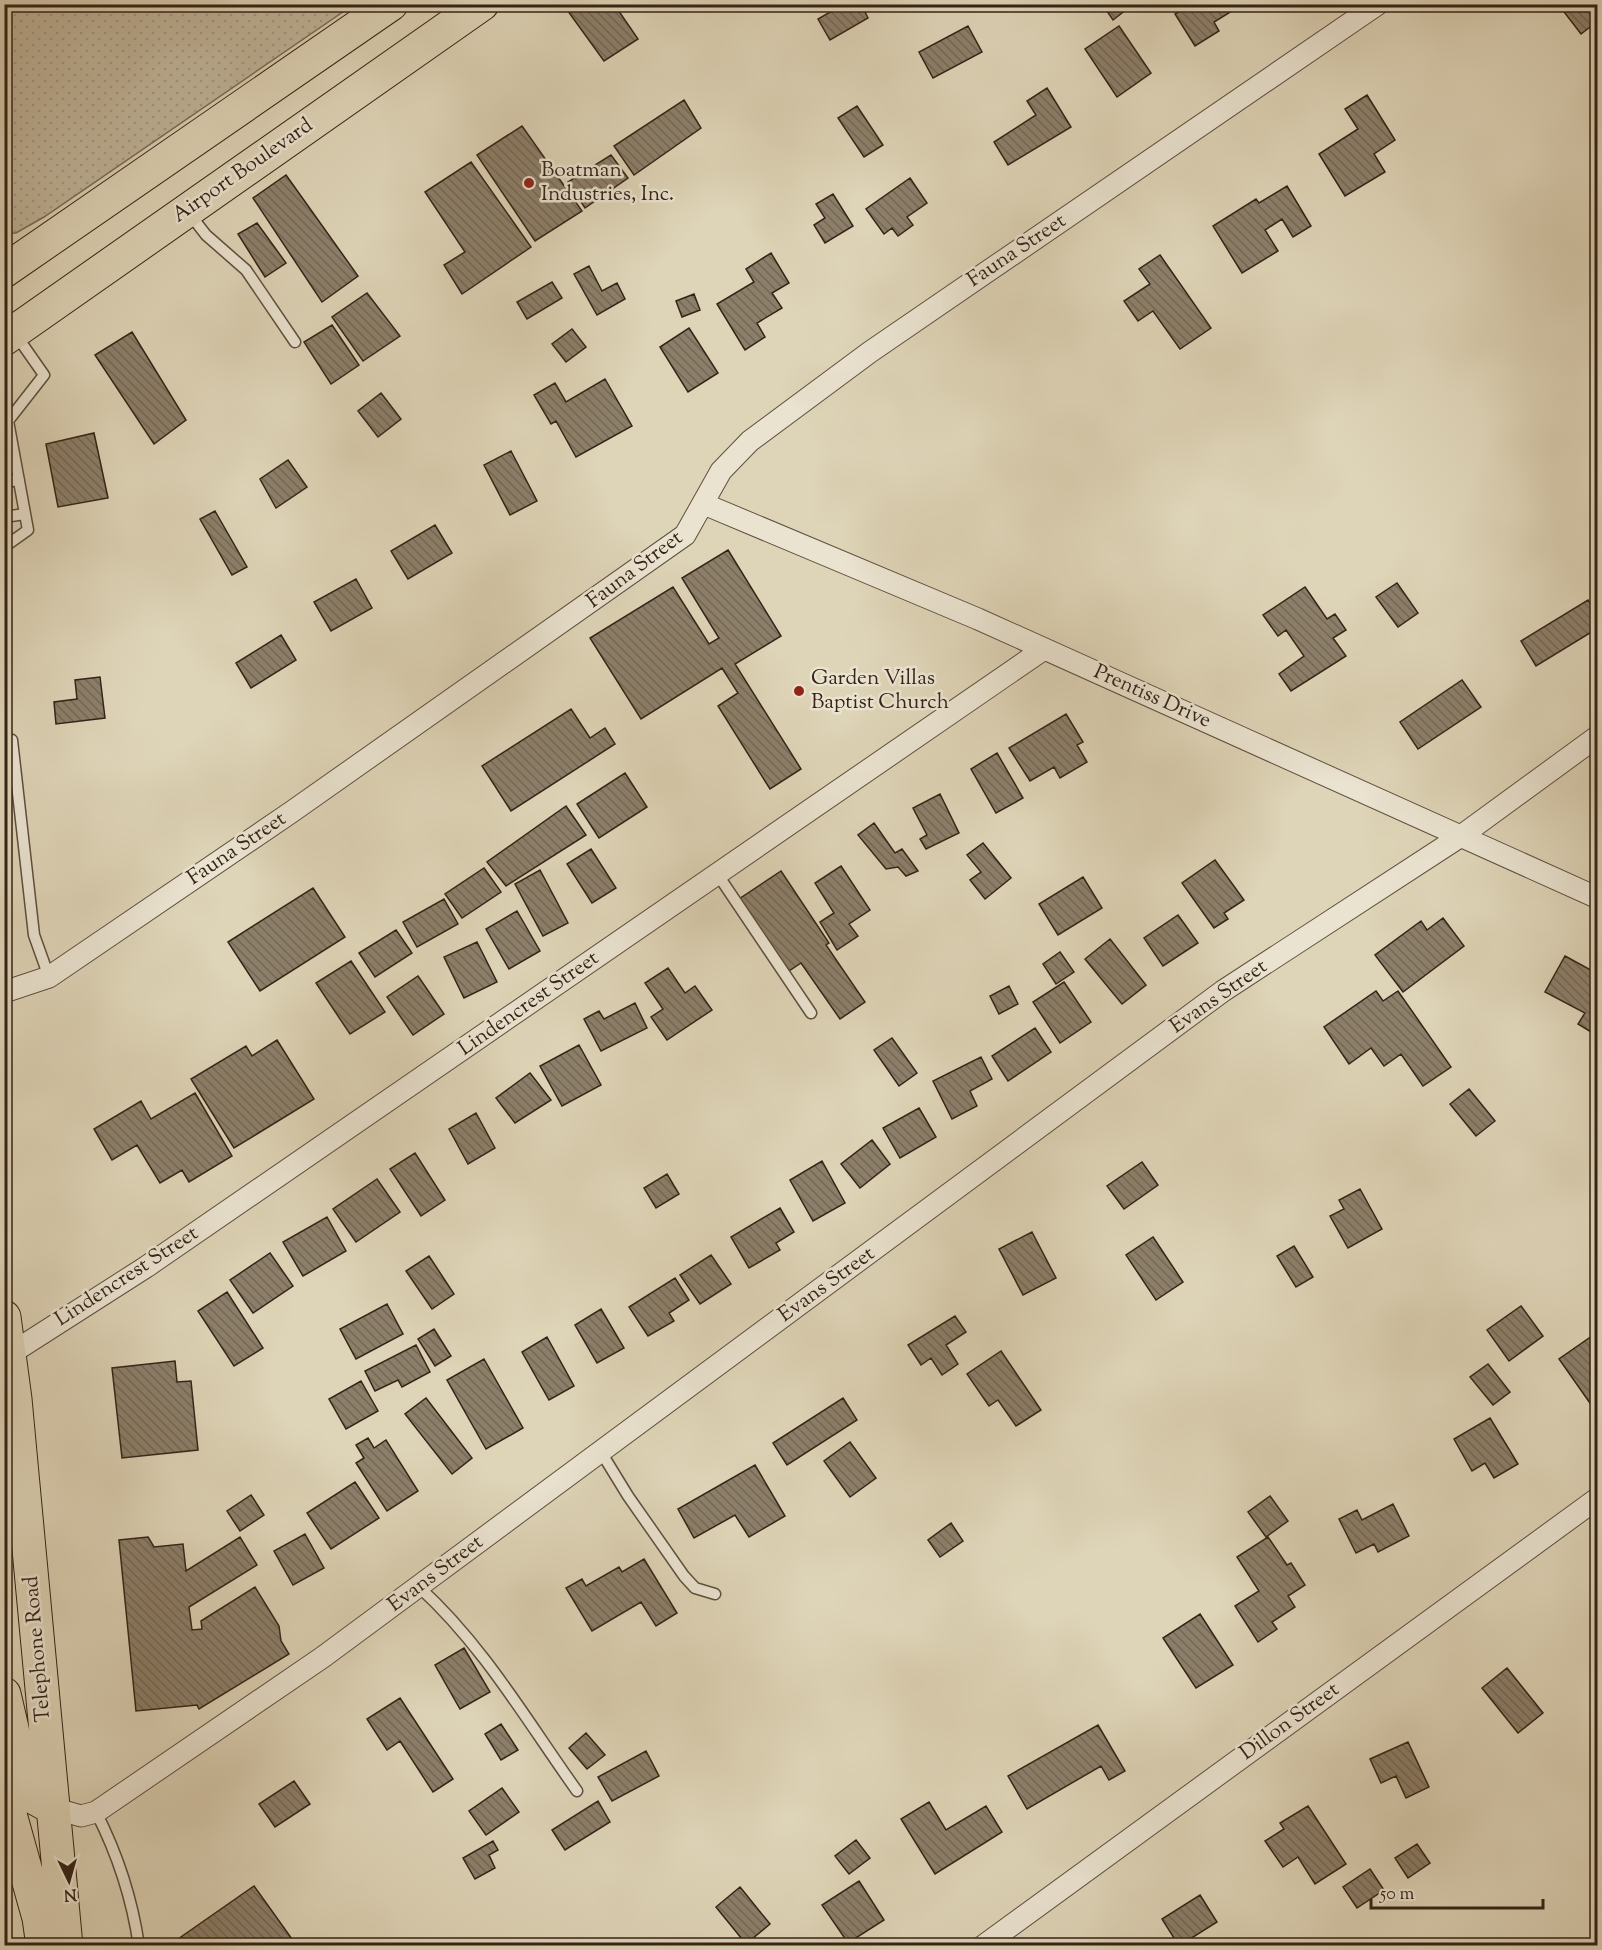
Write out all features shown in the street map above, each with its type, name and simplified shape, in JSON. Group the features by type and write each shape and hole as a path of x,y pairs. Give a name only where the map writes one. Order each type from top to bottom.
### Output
{"main road":[{"path":"4,271 391,4"},
{"name":"Airport Boulevard","path":"9,335 482,4"},
{"path":"234,112 265,154"},
{"path":"4,241 22,241 79,218"},
{"name":"Telephone Road","path":"4,1317 66,1946"},
{"path":"4,1694 17,1750 33,1797 53,1808"},
{"path":"4,1793 39,1918 43,1946"}],"street":[{"name":"Fauna Street","path":"4,992 49,977 579,612 686,535 721,471 750,441 870,352 1378,4"},
{"name":"Prentiss Drive","path":"704,504 1044,649 1598,898"},
{"name":"Lindencrest Street","path":"9,1354 146,1267 1044,649"},
{"name":"Evans Street","path":"96,1812 323,1657 1223,991 1461,836 1598,736"},
{"name":"Dillon Street","path":"983,1946 1598,1498"},
{"path":"53,1808 81,1816 96,1812"}],"lane":[{"path":"187,210 206,235 246,270 295,342"},
{"path":"4,547 28,530 19,480 9,452 6,420 44,375 9,335"},
{"path":"4,482 19,480"},
{"path":"4,517 25,514"},
{"path":"12,741 34,935 49,977"},
{"path":"718,875 811,1013"},
{"path":"601,1452 628,1496 684,1576 695,1588 715,1594"},
{"path":"419,1587 444,1609 489,1663 577,1791"},
{"path":"96,1812 116,1850 135,1914 139,1946"}],"shaded area":[{"path":"4,5 353,5 44,217 16,233 5,233"}],"building":[{"path":"568,4 614,4 638,39 604,61 565,7"},
{"path":"844,4 861,4 868,18 830,40 818,19"},
{"path":"1102,4 1129,4 1131,6 1113,20"},
{"path":"1185,4 1228,4 1232,11 1214,22 1219,31 1195,46 1175,14 1187,7"},
{"path":"1558,4 1598,4 1598,21 1581,34"},
{"path":"968,26 982,52 933,78 919,52"},
{"path":"1119,26 1151,73 1117,97 1085,49"},
{"path":"1047,88 1071,127 1008,165 994,142 1036,115 1027,101"},
{"path":"1367,95 1395,140 1374,154 1385,172 1345,196 1319,154 1358,129 1345,109"},
{"path":"684,100 701,128 634,175 614,146"},
{"path":"857,106 883,145 864,157 838,118"},
{"name":"Boatman Industries, Inc.","path":"522,126 582,211 535,241 477,155"},
{"path":"611,155 628,178 585,208 568,182"},
{"path":"471,162 531,247 462,294 444,265 465,252 425,192"},
{"path":"286,175 358,276 322,302 253,198"},
{"path":"910,178 927,203 907,217 913,225 898,236 892,228 884,234 866,209"},
{"path":"1287,186 1311,226 1293,237 1282,219 1265,230 1278,251 1242,273 1213,226 1256,199 1259,203"},
{"path":"833,194 853,226 825,243 814,225 825,218 816,204"},
{"path":"257,223 286,263 265,277 238,234"},
{"path":"771,253 789,283 772,293 782,308 757,323 765,337 745,350 717,304 754,282 746,269"},
{"path":"1160,255 1211,328 1180,349 1153,311 1138,321 1124,301 1150,284 1139,269"},
{"path":"589,266 602,291 617,283 625,299 597,315 574,274"},
{"path":"552,282 562,298 527,319 517,302"},
{"path":"367,293 400,336 363,361 332,317"},
{"path":"694,294 700,310 682,317 676,301"},
{"path":"332,325 359,365 331,384 304,342"},
{"path":"689,328 718,373 688,392 660,347"},
{"path":"572,329 586,347 566,362 552,344"},
{"path":"132,332 186,420 154,444 95,355"},
{"path":"605,379 632,426 576,457 556,421 551,424 534,395 555,383 566,402"},
{"path":"381,393 401,419 378,437 358,411"},
{"path":"94,433 108,498 58,507 46,444"},
{"path":"511,451 537,501 510,515 484,465"},
{"path":"288,460 307,487 276,508 260,479"},
{"path":"215,511 247,567 232,575 200,519"},
{"path":"435,525 452,553 408,579 391,551"},
{"path":"728,550 781,636 735,664 801,769 770,789 718,706 738,693 722,668 641,719 590,638 673,587 709,644 719,638 682,578"},
{"path":"356,579 372,608 331,631 314,602"},
{"path":"1397,583 1418,613 1398,627 1376,597"},
{"path":"1305,587 1327,619 1335,614 1346,630 1333,638 1346,656 1291,691 1279,674 1304,656 1286,630 1278,636 1263,615"},
{"path":"1588,600 1598,615 1598,628 1536,666 1521,641"},
{"path":"281,635 296,660 251,688 236,663"},
{"path":"100,677 105,718 56,724 54,702 77,699 75,680"},
{"path":"1462,680 1481,707 1418,749 1400,722"},
{"path":"571,709 590,738 605,728 615,744 511,811 482,766"},
{"path":"1066,714 1083,742 1077,745 1087,762 1060,778 1054,767 1030,781 1009,748"},
{"path":"997,753 1023,798 996,813 971,769"},
{"path":"625,773 647,807 599,838 577,804"},
{"path":"940,794 959,833 926,849 920,839 927,835 913,808"},
{"path":"566,806 586,835 506,886 487,862"},
{"path":"874,823 895,853 902,849 918,871 906,876 898,867 886,869 858,835"},
{"path":"983,843 1011,878 985,899 970,880 981,872 967,855"},
{"path":"591,849 616,888 592,903 567,864"},
{"path":"1215,860 1244,900 1224,913 1228,919 1214,928 1182,883"},
{"path":"841,866 870,910 849,924 858,936 837,950 820,922 834,913 815,883"},
{"path":"484,868 501,892 462,918 445,894"},
{"path":"540,870 568,923 543,936 515,884"},
{"path":"781,871 829,943 826,945 865,1002 840,1019 801,963 789,971 739,899"},
{"path":"1083,877 1102,908 1058,935 1039,904"},
{"path":"313,888 345,937 260,991 228,942"},
{"path":"444,899 458,924 417,947 403,922"},
{"path":"517,911 540,951 509,969 486,929"},
{"path":"1178,915 1198,943 1163,966 1144,938"},
{"path":"1443,918 1464,946 1403,992 1375,955 1421,921 1427,930"},
{"path":"396,930 412,953 375,977 359,953"},
{"path":"1110,939 1146,985 1122,1004 1085,959"},
{"path":"477,942 497,982 464,998 444,957"},
{"path":"1060,952 1074,972 1056,984 1043,964"},
{"path":"1565,956 1598,974 1598,1021 1591,1032 1578,1024 1585,1013 1545,992"},
{"path":"351,961 385,1012 350,1034 316,983"},
{"path":"668,968 685,993 695,986 712,1010 667,1040 651,1017 663,1009 645,983"},
{"path":"418,976 444,1014 413,1035 387,997"},
{"path":"1064,982 1091,1022 1060,1043 1033,1002"},
{"path":"1009,986 1018,1004 999,1014 990,996"},
{"path":"1376,991 1383,1001 1398,991 1451,1067 1423,1086 1401,1054 1384,1066 1371,1048 1349,1064 1324,1027"},
{"path":"635,1003 647,1028 601,1051 584,1019 599,1011 604,1019"},
{"path":"1035,1028 1051,1052 1008,1081 992,1056"},
{"path":"892,1038 917,1073 899,1086 874,1050"},
{"path":"277,1040 314,1099 234,1148 191,1079 246,1046 252,1056"},
{"path":"579,1045 601,1085 562,1106 540,1066"},
{"path":"981,1057 992,1079 970,1091 977,1106 952,1119 933,1081"},
{"path":"530,1073 551,1100 515,1123 496,1098"},
{"path":"1469,1089 1495,1121 1476,1136 1450,1104"},
{"path":"195,1093 232,1156 189,1182 182,1170 160,1183 137,1145 112,1160 94,1129 141,1101 151,1119"},
{"path":"919,1108 936,1137 900,1158 883,1128"},
{"path":"476,1113 495,1148 468,1164 449,1129"},
{"path":"872,1140 890,1164 860,1188 841,1164"},
{"path":"415,1153 445,1200 421,1216 390,1169"},
{"path":"822,1161 845,1203 813,1221 790,1180"},
{"path":"1142,1162 1158,1185 1124,1209 1107,1186"},
{"path":"667,1174 679,1194 656,1208 644,1188"},
{"path":"377,1179 400,1212 356,1242 333,1209"},
{"path":"1360,1189 1382,1229 1348,1248 1330,1216 1344,1209 1339,1200"},
{"path":"780,1208 794,1232 776,1243 780,1250 749,1268 731,1237"},
{"path":"327,1217 346,1251 303,1276 283,1242"},
{"path":"1032,1232 1056,1278 1023,1295 999,1249"},
{"path":"1153,1237 1183,1282 1156,1300 1126,1255"},
{"path":"1294,1246 1313,1277 1296,1287 1277,1256"},
{"path":"270,1253 293,1286 253,1313 230,1280"},
{"path":"711,1255 731,1284 700,1304 680,1275"},
{"path":"429,1256 454,1294 432,1309 406,1271"},
{"path":"675,1278 689,1300 669,1313 674,1321 648,1336 629,1307"},
{"path":"227,1292 263,1348 234,1366 198,1311"},
{"path":"387,1304 403,1334 356,1359 340,1329"},
{"path":"1521,1306 1543,1336 1509,1361 1487,1330"},
{"path":"601,1309 624,1348 597,1363 575,1325"},
{"path":"955,1316 966,1332 946,1345 958,1364 942,1375 931,1358 921,1365 908,1345"},
{"path":"434,1329 451,1356 435,1366 418,1339"},
{"path":"1592,1336 1598,1344 1598,1402 1592,1406 1559,1359"},
{"path":"547,1337 574,1386 549,1400 522,1352"},
{"path":"416,1345 430,1372 402,1387 398,1380 375,1391 365,1371"},
{"path":"1001,1351 1041,1410 1016,1426 998,1400 989,1406 967,1374"},
{"path":"484,1359 523,1428 486,1449 447,1380"},
{"path":"175,1361 177,1382 191,1381 198,1450 122,1458 112,1368"},
{"path":"1488,1364 1510,1392 1493,1405 1470,1377"},
{"path":"361,1381 378,1411 346,1429 329,1399"},
{"path":"426,1398 472,1458 452,1474 405,1414"},
{"path":"843,1398 857,1420 787,1465 773,1443"},
{"path":"1490,1418 1518,1464 1494,1478 1485,1463 1472,1471 1454,1439"},
{"path":"368,1438 374,1448 386,1440 418,1491 387,1511 356,1463 364,1458 356,1445"},
{"path":"850,1442 876,1478 850,1497 824,1461"},
{"path":"755,1465 785,1516 749,1537 735,1515 694,1538 678,1509"},
{"path":"355,1482 379,1518 331,1549 307,1513"},
{"path":"251,1495 264,1515 240,1531 227,1511"},
{"path":"1270,1496 1288,1521 1266,1537 1248,1512"},
{"path":"1393,1504 1409,1536 1378,1552 1374,1544 1356,1553 1339,1519 1357,1510 1362,1520"},
{"path":"951,1523 963,1541 940,1557 928,1540"},
{"path":"305,1534 324,1568 293,1585 274,1551"},
{"path":"148,1537 154,1547 183,1544 186,1571 240,1537 257,1565 189,1607 192,1630 202,1629 201,1621 255,1587 279,1626 281,1641 289,1654 199,1709 197,1705 136,1711 119,1540"},
{"path":"1268,1537 1287,1565 1291,1563 1305,1585 1288,1596 1295,1607 1272,1622 1277,1629 1258,1642 1235,1606 1259,1591 1237,1557"},
{"path":"644,1559 677,1613 656,1626 641,1602 592,1631 566,1588 582,1579 586,1586 619,1567 622,1572"},
{"path":"1200,1614 1233,1665 1196,1688 1163,1638"},
{"path":"464,1648 490,1692 460,1709 435,1665"},
{"path":"1507,1668 1543,1713 1518,1733 1482,1688"},
{"path":"400,1698 453,1779 433,1792 400,1741 387,1750 367,1719"},
{"path":"501,1724 518,1750 501,1760 485,1734"},
{"path":"1098,1725 1125,1771 1109,1780 1101,1766 1027,1809 1008,1776"},
{"path":"586,1733 605,1755 587,1769 569,1748"},
{"path":"1408,1742 1429,1787 1406,1798 1396,1776 1381,1783 1370,1759"},
{"path":"646,1751 659,1776 612,1801 598,1777"},
{"path":"294,1781 310,1804 275,1827 259,1804"},
{"path":"502,1788 519,1812 486,1835 469,1811"},
{"path":"598,1801 610,1822 565,1850 552,1830"},
{"path":"929,1802 946,1830 986,1806 1002,1832 935,1874 901,1819"},
{"path":"1308,1806 1346,1864 1315,1884 1298,1857 1283,1867 1265,1841 1284,1829 1280,1823"},
{"path":"856,1840 870,1858 849,1874 835,1856"},
{"path":"493,1841 498,1850 489,1855 495,1868 475,1879 463,1858"},
{"path":"1417,1844 1430,1863 1408,1878 1395,1858"},
{"path":"1370,1869 1384,1890 1357,1908 1343,1887"},
{"path":"859,1881 884,1920 848,1943 822,1905"},
{"path":"254,1886 297,1946 168,1946"},
{"path":"740,1887 770,1924 746,1944 716,1907"},
{"path":"1200,1895 1217,1922 1179,1946 1162,1919"}],"place":[{"name":"Boatman Industries, Inc.","path":"529,183"},
{"name":"Garden Villas Baptist Church","path":"799,691"}]}
